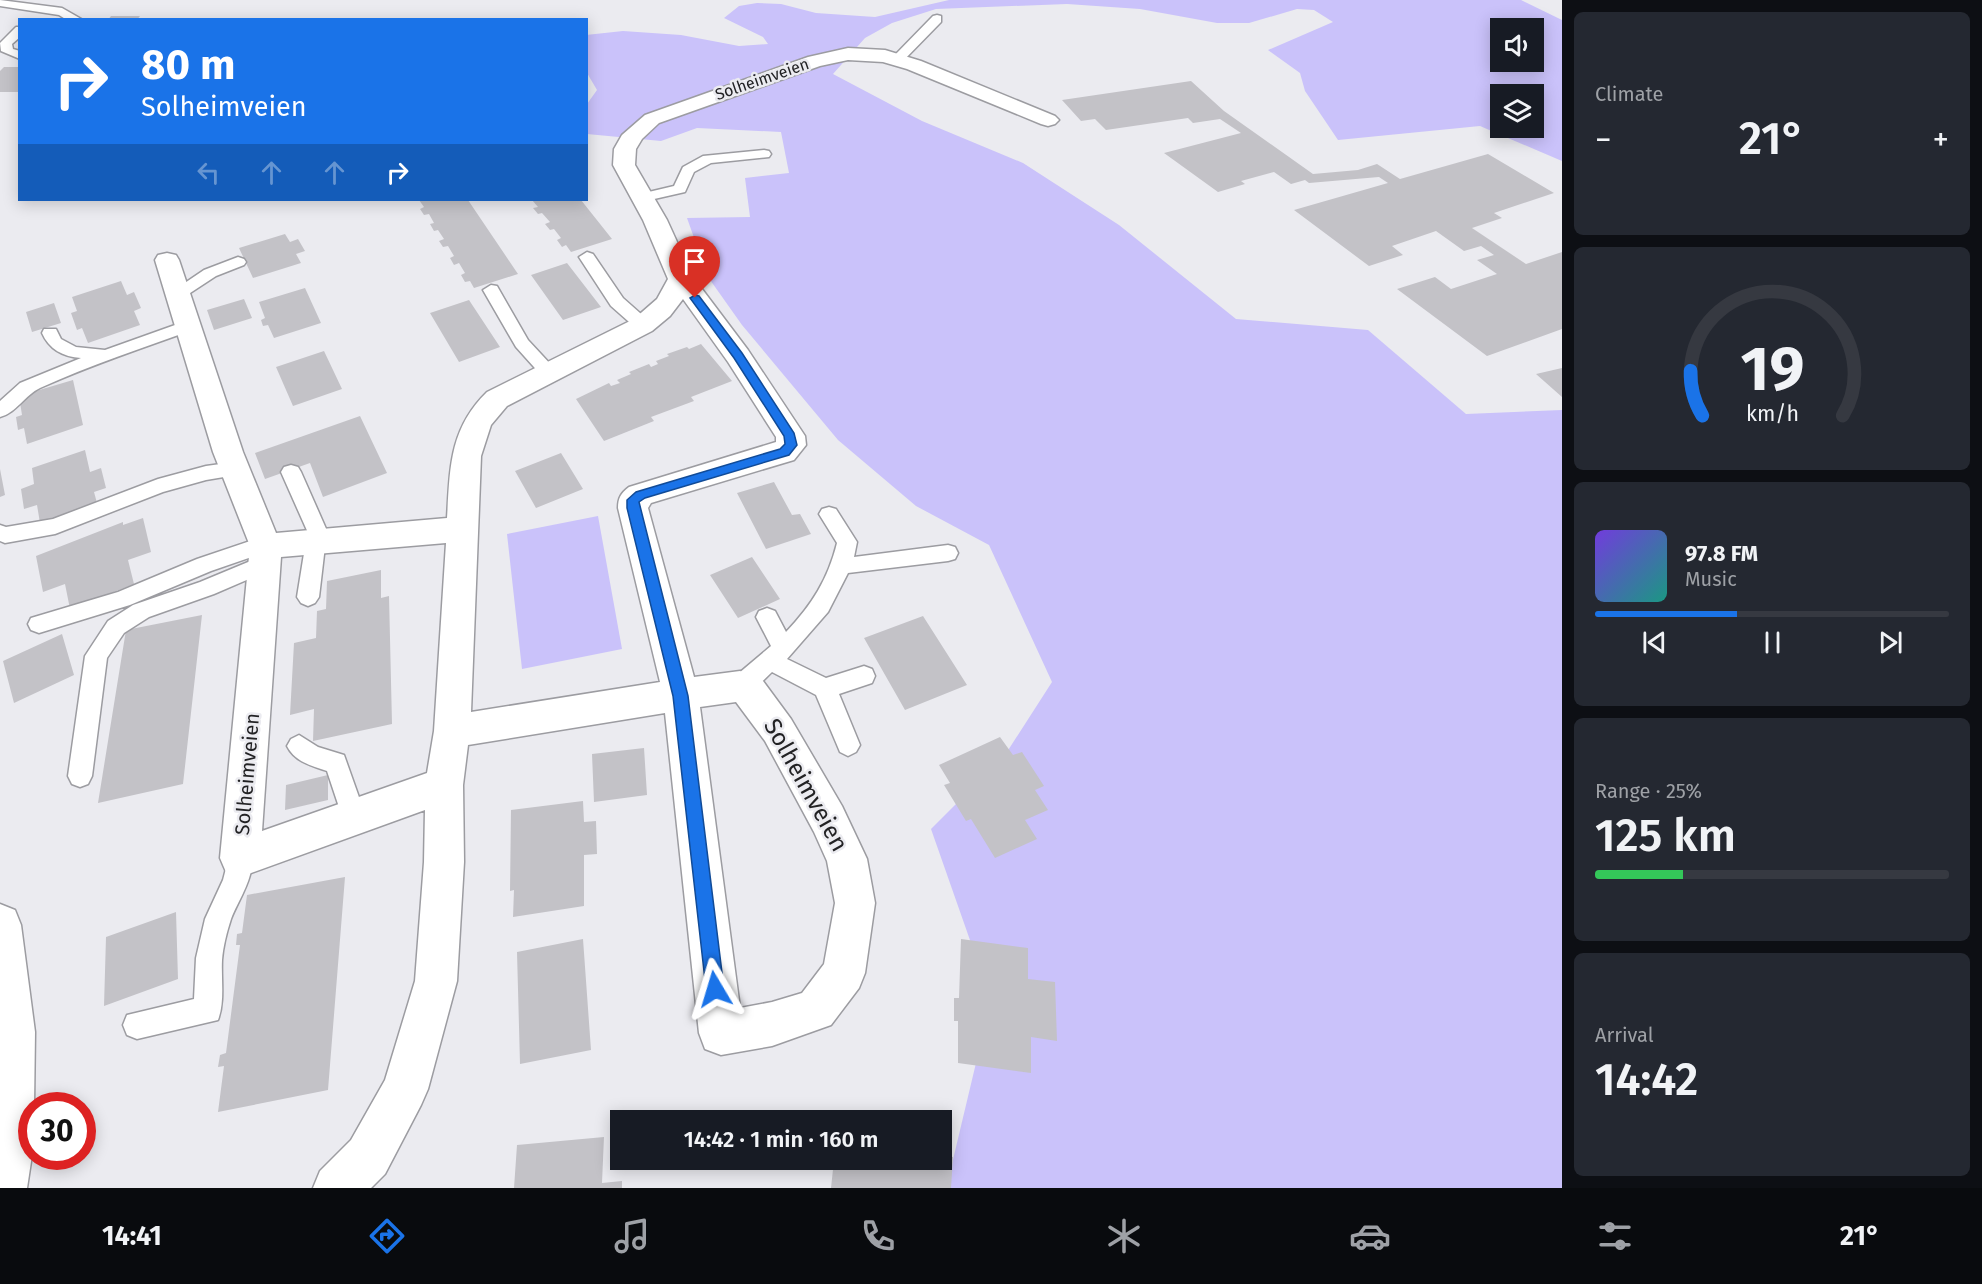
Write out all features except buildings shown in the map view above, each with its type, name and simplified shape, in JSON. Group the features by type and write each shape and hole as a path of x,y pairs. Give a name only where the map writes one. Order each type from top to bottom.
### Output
{"street":[{"name":"Solheimveien","path":"740,686 750,692 768,714 828,819 847,859 855,903 844,973 816,1010 772,1024 721,1034 681,696 633,508 633,500 640,495 784,452 791,445 790,436 738,356 681,279 655,220 624,165 625,149 633,135 652,119 815,61 848,54 897,60 1048,120"},
{"name":"Solheimveien","path":"167,260 235,469 265,551 240,858 444,785"},
{"path":"337,1188 368,1157 405,1089 436,981 444,862 444,785 452,732 466,456 470,436 485,410 497,399 643,325 658,315 668,304 681,279"},
{"path":"265,551 318,541 463,529"},
{"path":"452,732 740,686"},
{"path":"0,926 10,1135 3,1188"}],"lane":[{"path":"0,3 62,12 72,18"},
{"path":"24,7 30,12 28,18"},
{"path":"897,60 937,19"},
{"path":"18,32 6,43 7,51 18,54"},
{"path":"641,198 680,189 688,170 708,159 764,154"},
{"path":"587,258 617,302 643,325"},
{"path":"178,293 210,273 238,262"},
{"path":"491,290 522,343 548,372"},
{"path":"0,411 26,387 189,325"},
{"path":"50,333 54,342 73,352 107,355"},
{"path":"0,533 5,535 55,526 158,486 206,472 235,469"},
{"path":"291,472 318,541 308,597"},
{"path":"740,686 777,655 819,610 843,566 847,542 829,514"},
{"path":"39,624 123,599 204,565 265,551"},
{"path":"80,776 96,656 116,627 141,611 207,588 265,551"},
{"path":"843,566 948,553"},
{"path":"767,617 777,655 825,688 848,745"},
{"path":"825,688 864,676"},
{"path":"299,746 311,755 336,763 354,817"},
{"path":"137,1025 208,1010 209,958 218,919 236,881 240,858"}],"shaded area":[{"path":"949,0 1521,0 1562,20 1562,161 1508,138 1544,138 1544,84 1490,84 1490,130 1480,126 1338,140 1305,91 1300,73 1268,50 1333,22 1314,10 1297,9 1249,23 1217,23 1140,9 1067,4 936,9 892,23 865,38 833,74 922,121 1023,163 1119,225 1236,319 1368,330 1466,414 1562,410 1562,1188 949,1188 952,1164 991,1000 931,829 1005,755 1052,682 989,545 916,506 838,440 742,325 708,277 687,218 750,217 745,178 789,173 781,132 697,128 661,141 588,134 588,103 597,90 588,75 588,35 623,31 681,35 739,46 768,44 763,37 724,18 739,6 757,3 781,4 816,13 875,17"},
{"path":"598,516 622,649 522,669 507,534"}],"route":[{"path":"695,298 738,356 790,436 791,445 784,452 640,495 633,500 633,508 681,696 715,989"}]}
